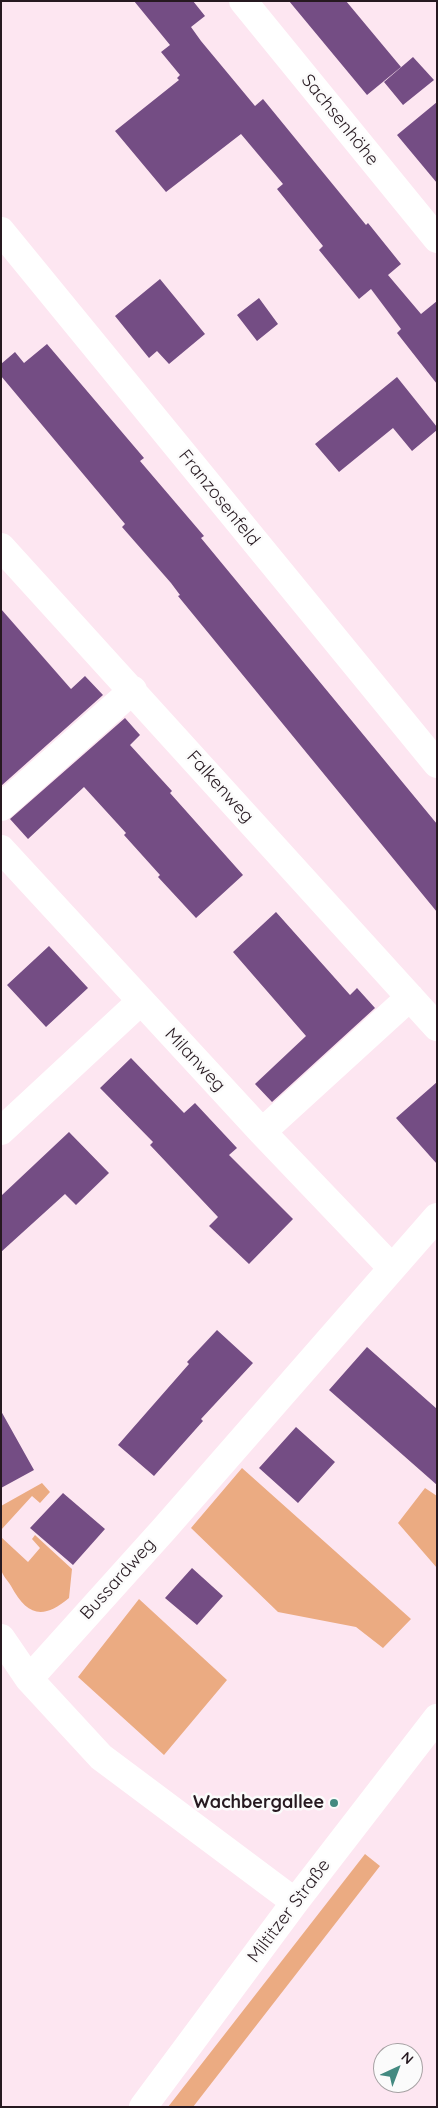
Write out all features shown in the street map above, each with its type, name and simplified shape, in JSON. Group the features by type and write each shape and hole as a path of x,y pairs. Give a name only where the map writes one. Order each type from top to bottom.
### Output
{"street":[{"name":"Sachsenhöhe","path":"243,1 437,239"},
{"name":"Franzosenfeld","path":"1,231 437,764"},
{"name":"Falkenweg","path":"1,547 133,690 437,1027"},
{"path":"1,807 133,690"},
{"name":"Milanweg","path":"1,849 262,1132 392,1268"},
{"path":"262,1132 410,997"},
{"path":"1,1131 142,1001"},
{"name":"Bussardweg","path":"29,1679 436,1217"},
{"path":"1,1638 29,1679 101,1757 295,1902"},
{"name":"Miltitzer Straße","path":"143,2107 295,1902 437,1718"}],"shaded area":[{"path":"242,1468 411,1619 383,1648 356,1627 278,1612 191,1528"},
{"path":"42,1483 50,1492 40,1503 32,1496 1,1530 1,1506"},
{"path":"425,1488 437,1496 437,1568 398,1523"},
{"path":"35,1535 72,1569 69,1598 51,1610 43,1612 30,1609 23,1604 1,1569 1,1537 28,1562 40,1548 32,1539"},
{"path":"139,1599 227,1680 164,1755 78,1677"},
{"path":"365,1854 380,1866 193,2107 168,2107"}],"building":[{"path":"134,1 193,1 205,16 191,27 201,41 255,106 263,99 366,225 368,223 401,264 388,275 421,314 437,301 437,384 397,333 401,329 371,289 359,299 319,250 323,246 277,189 283,184 241,134 166,192 115,131 179,80 177,78 180,75 161,52 170,45"},
{"path":"289,1 346,1 401,67 367,95"},
{"path":"413,57 434,80 403,105 384,82"},
{"path":"437,102 437,183 397,135"},
{"path":"160,279 205,334 169,364 157,351 149,358 115,316"},
{"path":"259,298 278,324 257,341 237,315"},
{"path":"47,344 144,458 140,461 204,536 201,538 437,824 437,912 178,596 180,595 171,583 122,527 125,524 1,376 1,364 15,352 24,363"},
{"path":"397,377 437,427 437,430 412,451 393,428 339,472 315,444"},
{"path":"1,609 71,689 85,676 103,695 1,786"},
{"path":"125,718 140,735 130,745 172,791 170,793 243,875 196,918 158,877 160,875 124,835 126,833 84,787 28,839 10,819"},
{"path":"276,912 350,995 357,988 375,1008 272,1102 255,1084 306,1036 233,952"},
{"path":"49,946 88,988 46,1027 7,985"},
{"path":"131,1058 184,1113 195,1103 237,1148 229,1155 293,1219 249,1264 209,1226 218,1217 150,1145 153,1142 100,1088"},
{"path":"437,1082 437,1164 396,1118"},
{"path":"69,1132 109,1173 76,1205 65,1194 1,1252 1,1196"},
{"path":"217,1330 253,1363 201,1419 203,1421 154,1476 118,1445 189,1364 187,1362"},
{"path":"367,1347 437,1409 437,1485 329,1390"},
{"path":"1,1411 34,1470 1,1488"},
{"path":"296,1427 335,1462 298,1503 259,1468"},
{"path":"63,1493 105,1529 73,1565 30,1528"},
{"path":"192,1568 223,1596 197,1625 165,1598"}],"place":[{"name":"Wachbergallee","path":"334,1803"}]}
